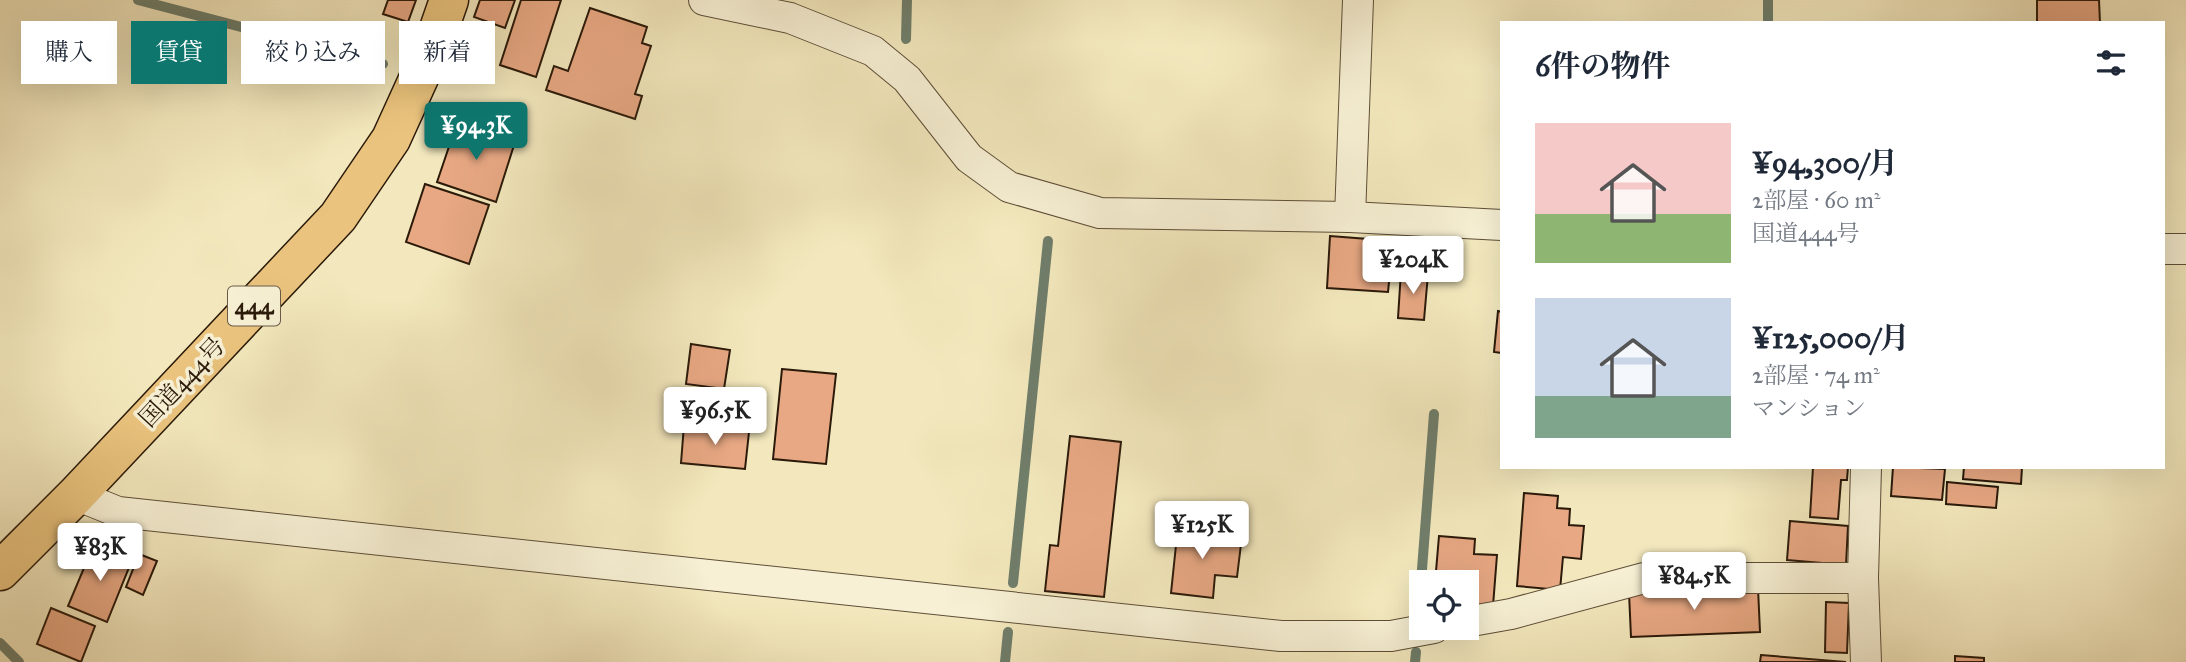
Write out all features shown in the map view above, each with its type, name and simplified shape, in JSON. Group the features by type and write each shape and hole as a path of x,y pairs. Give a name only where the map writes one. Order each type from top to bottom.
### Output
{"highway":[{"name":"国道444号","path":"0,571 76,495 338,217 391,139 432,49 449,0"}],"street":[{"path":"704,0 790,18 873,51 907,79 969,158 1009,187 1100,213 1350,217 1500,225"},
{"path":"1350,217 1358,0"},
{"path":"2165,248 2186,249"},
{"path":"1866,469 1863,578 1866,662"},
{"path":"76,495 118,512 1281,636 1391,636 1409,633"},
{"path":"1479,620 1511,614 1644,578 1863,578"}],"building":[{"path":"388,0 416,0 408,21 383,14"},
{"path":"480,0 515,0 505,28 495,24 495,21 474,17"},
{"path":"521,0 561,0 536,77 500,65"},
{"path":"2037,0 2099,0 2100,21 2037,21"},
{"path":"590,8 647,27 642,43 651,46 635,94 642,96 635,119 546,90 554,66 568,71"},
{"path":"457,123 515,142 496,202 437,182"},
{"path":"425,184 489,205 469,264 406,242"},
{"path":"1330,236 1393,241 1388,292 1327,288"},
{"path":"1401,271 1428,274 1424,320 1398,318"},
{"path":"1498,311 1500,353 1494,352"},
{"path":"691,344 730,350 724,389 686,384"},
{"path":"782,369 836,374 826,464 773,459"},
{"path":"684,425 749,432 745,469 681,463"},
{"path":"1070,436 1121,442 1104,597 1045,591 1050,545 1058,546"},
{"path":"1813,469 1848,469 1847,480 1841,480 1838,519 1810,517"},
{"path":"1893,469 1945,469 1942,500 1891,496"},
{"path":"1964,469 2022,469 2021,484 1963,479"},
{"path":"1947,482 1998,487 1996,508 1946,504"},
{"path":"1524,493 1558,496 1557,508 1570,509 1569,525 1584,526 1581,559 1563,557 1560,590 1517,586"},
{"path":"1790,521 1848,526 1846,565 1787,560"},
{"path":"1178,526 1220,530 1219,541 1241,544 1237,577 1215,575 1213,598 1171,593"},
{"path":"1439,536 1475,539 1474,554 1497,555 1493,606 1479,605 1479,570 1436,570"},
{"path":"94,544 132,560 107,622 68,606"},
{"path":"139,554 157,561 143,595 126,587"},
{"path":"1758,588 1760,632 1631,637 1629,593"},
{"path":"1826,602 1849,603 1847,653 1825,652"},
{"path":"51,608 95,626 81,662 37,644"},
{"path":"1761,655 1846,662 1760,662"},
{"path":"1955,656 1984,658 1984,662 1955,662"}],"waterway":[{"path":"138,0 241,27"},
{"path":"906,39 907,0"},
{"path":"1768,0 1768,21"},
{"path":"1013,583 1048,241"},
{"path":"1422,570 1434,414"},
{"path":"1005,662 1008,632"},
{"path":"0,643 19,662"},
{"path":"1415,662 1416,652"}]}
